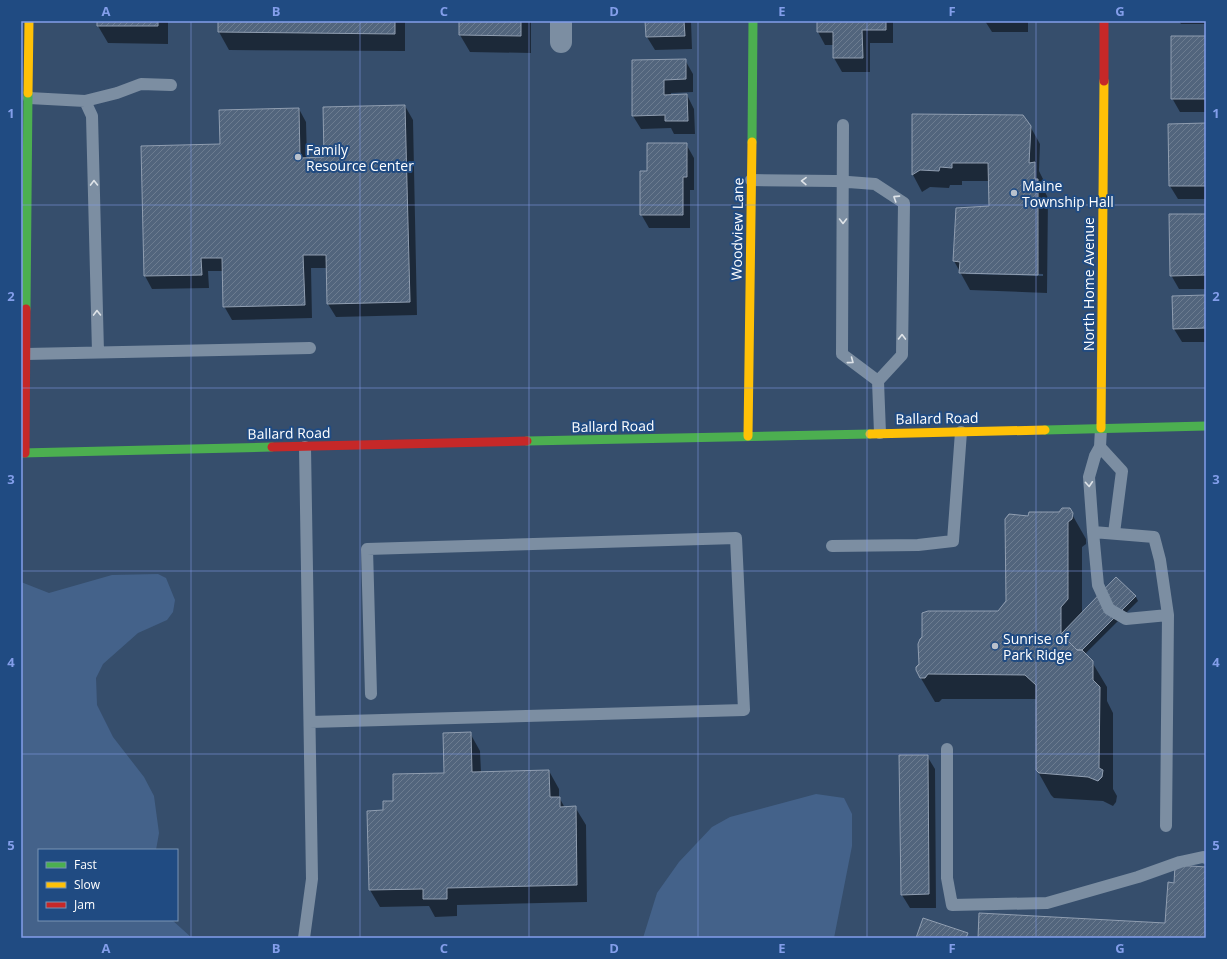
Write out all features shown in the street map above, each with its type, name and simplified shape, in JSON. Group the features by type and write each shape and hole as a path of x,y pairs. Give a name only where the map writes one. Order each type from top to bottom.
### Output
{"street":[{"path":"23,453 26,354 29,21"},
{"name":"Woodview Lane","path":"748,436 753,21"},
{"name":"North Home Avenue","path":"1101,428 1104,21"},
{"name":"Ballard Road","path":"23,453 1206,426"}],"lane":[{"path":"29,98 85,101 117,93 141,84 171,86"},
{"path":"85,101 92,116 98,352"},
{"path":"843,125 842,354 878,381"},
{"path":"751,180 875,184 904,203 902,356 878,381 880,434"},
{"path":"26,354 310,348"},
{"path":"1101,428 1100,447 1095,456 1089,477 1098,585 1109,609 1126,619 1168,615"},
{"path":"832,546 918,545 952,541 961,432"},
{"path":"304,938 312,879 305,447"},
{"path":"1100,447 1122,472 1114,533"},
{"path":"1093,532 1154,537 1160,560 1168,615 1166,826"},
{"path":"310,722 744,710 736,538 368,549 371,694"},
{"path":"947,749 947,878 952,905 1047,903 1138,878 1180,862 1203,857 1206,858"}],"water":[{"path":"158,574 166,578 175,600 173,612 167,620 138,633 103,664 96,678 97,705 113,737 144,777 154,796 159,833 156,849 38,849 38,921 173,921 192,938 21,938 21,582 49,593 112,575"},
{"path":"816,794 844,798 852,814 852,846 834,938 643,938 657,893 679,862 712,827 730,817"}],"building":[{"path":"97,21 158,21 158,26 97,26"},
{"path":"218,21 395,21 395,34 218,32"},
{"path":"459,21 521,21 521,36 459,35"},
{"path":"645,21 684,21 685,36 646,37"},
{"path":"817,21 886,21 886,30 862,30 863,58 833,58 833,32 817,32"},
{"path":"1171,36 1206,36 1206,99 1171,99"},
{"path":"686,59 686,79 664,80 664,95 687,94 688,121 665,121 665,115 632,116 632,60"},
{"path":"405,105 410,302 327,304 326,255 303,255 305,305 223,307 222,258 201,258 202,275 144,276 141,146 220,144 219,110 299,108 300,158 324,157 323,107"},
{"name":"Maine Township Hall","path":"912,114 1023,115 1031,126 1029,163 1035,162 1035,179 1038,179 1038,275 959,273 960,262 953,261 956,208 989,206 988,163 952,163 952,168 940,167 939,171 920,170 912,175"},
{"path":"1206,123 1206,186 1169,186 1168,124"},
{"path":"647,143 687,143 687,177 683,177 683,215 640,215 640,171 647,171"},
{"path":"1169,214 1206,214 1206,275 1170,276"},
{"path":"1206,295 1206,328 1173,329 1172,296"},
{"name":"Sunrise of Park Ridge","path":"1062,508 1070,508 1073,513 1072,519 1068,522 1068,599 1061,607 1061,634 1077,650 1082,650 1093,661 1093,680 1100,687 1099,768 1103,770 1102,777 1098,781 1088,777 1039,773 1036,770 1036,685 1025,675 928,674 925,678 920,678 916,670 916,667 919,664 918,644 922,637 922,613 928,611 998,611 1006,601 1005,519 1009,514 1028,516 1029,512 1059,512"},
{"path":"1116,577 1136,596 1082,650 1077,650 1061,634"},
{"path":"471,732 472,772 549,770 550,797 560,797 560,807 576,806 577,885 447,888 447,899 423,899 423,889 369,890 367,811 383,810 383,801 393,801 393,774 444,773 443,733"},
{"path":"899,755 928,755 929,894 901,895"},
{"path":"1175,865 1206,867 1206,938 978,938 979,913 1165,923 1168,882 1174,883"},
{"path":"923,918 968,933 966,938 916,938"}],"traffic: fast":[{"path":"752,142 753,21"},
{"path":"26,309 28,93"},
{"path":"1045,430 1206,426"},
{"path":"527,441 870,434"},
{"path":"21,453 272,447"}],"traffic: slow":[{"path":"28,93 29,21"},
{"path":"1101,428 1104,81"},
{"path":"748,436 752,142"},
{"path":"870,434 1045,430"}],"traffic: jam":[{"path":"1104,21 1104,81"},
{"path":"25,453 26,309"},
{"path":"272,447 527,441"}],"place":[{"name":"Family Resource Center","path":"298,157"},
{"name":"Maine Township Hall","path":"1014,193"},
{"name":"Sunrise of Park Ridge","path":"995,646"}]}
